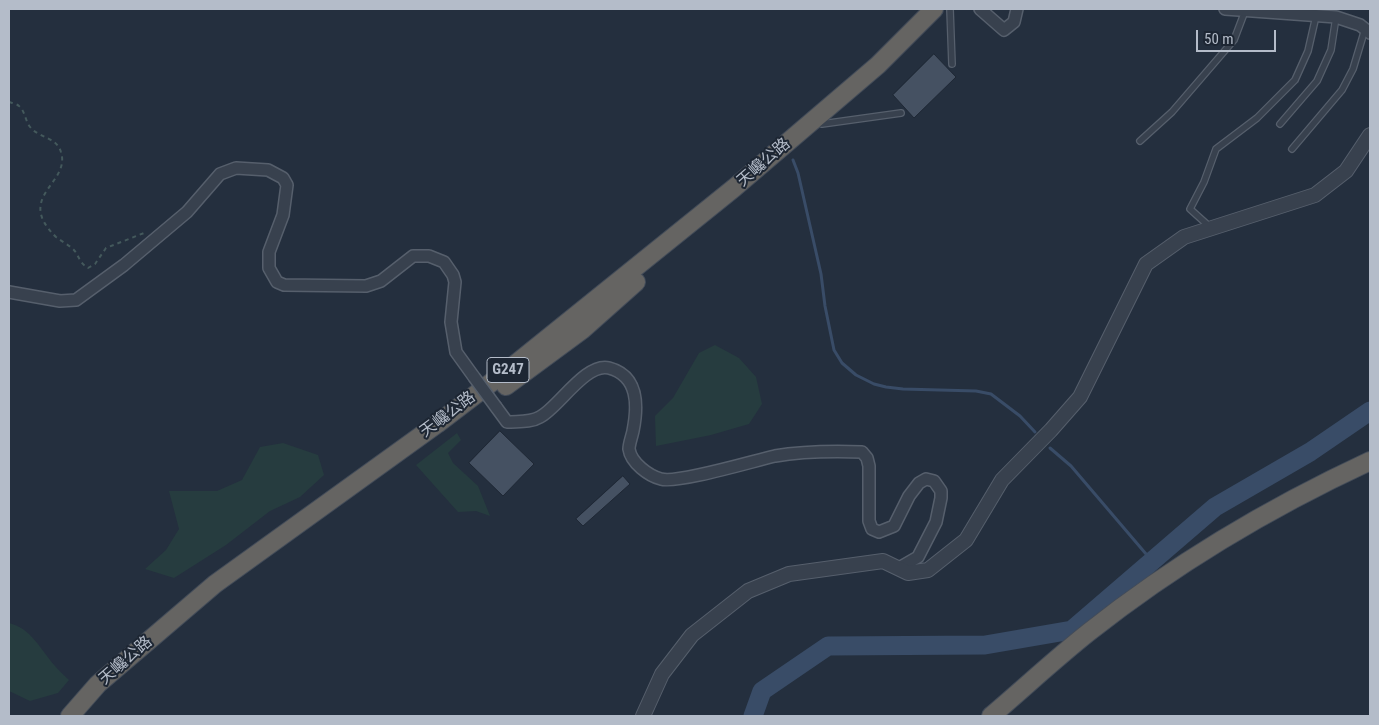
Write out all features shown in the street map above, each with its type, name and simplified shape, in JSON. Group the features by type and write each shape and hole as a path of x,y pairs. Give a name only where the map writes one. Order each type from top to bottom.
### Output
{"highway":[{"name":"天巉公路","path":"70,716 98,684 215,584 437,424 513,366 734,188 878,65 934,9"},
{"name":"天巉公路","path":"86,716 106,693 223,594 444,434 582,330 654,265 734,201 822,124 948,9"},
{"path":"991,716 1062,654 1160,580 1271,511 1370,461"},
{"path":"1006,716 1062,666 1166,588 1276,519 1370,471"}],"street":[{"path":"980,9 1004,30 1014,22 1017,9"},
{"path":"1226,9 1336,17 1360,25 1368,31"},
{"path":"643,716 662,674 692,635 748,591 789,574 883,561 908,573 928,570 966,540 1002,480 1080,397 1146,264 1184,237 1315,195 1346,171 1370,135"},
{"path":"9,292 60,301 76,300 124,265 187,212 220,174 236,168 268,170 283,178 286,185 283,215 269,252 269,268 277,282 284,285 366,286 381,281 413,256 429,256 444,262 453,275 454,282 451,322 456,352 507,422 531,421 542,417 585,376 599,368 608,368 623,375 633,387 636,395 635,419 629,450 636,464 656,478 664,480 688,477 777,456 828,450 862,452 867,458 869,466 870,521 872,529 879,532 894,526 908,496 919,483 926,479 934,481 940,490 941,498 936,522 918,557 899,568"}],"lane":[{"path":"948,9 952,64"},
{"path":"1140,141 1172,112 1234,40 1245,11"},
{"path":"1212,228 1190,208 1204,182 1216,149 1257,118 1295,80 1308,51 1316,16"},
{"path":"1280,124 1317,80 1331,50 1336,17"},
{"path":"1292,149 1342,90 1368,31"},
{"path":"822,124 901,113"}],"path":[{"path":"9,102 19,106 32,130 55,142 60,150 62,157 61,166 41,199 41,213 55,236 74,250 82,264 88,268 94,264 106,248 148,231"}],"green space":[{"path":"715,345 739,358 756,377 762,404 749,424 711,435 656,446 655,416 673,398 699,353"},
{"path":"457,433 461,440 448,453 453,463 478,486 490,516 476,511 458,512 416,465"},
{"path":"283,443 318,455 324,475 300,497 270,511 226,545 174,578 145,569 166,550 179,529 169,491 217,491 242,480 260,447"},
{"path":"9,623 30,635 69,680 58,693 30,701 9,691"}],"building":[{"path":"934,54 956,77 914,118 893,95"},
{"path":"500,431 534,464 503,496 469,463"},
{"path":"623,476 630,484 583,526 576,519"}],"waterway":[{"path":"793,160 798,173 821,274 834,350 842,363 856,375 874,384 886,387 976,391 991,394 1020,416 1035,432"},
{"path":"753,716 762,691 828,646 985,645 1072,630 1215,507 1310,452 1370,411"},
{"path":"1050,448 1071,466 1152,561"}]}
